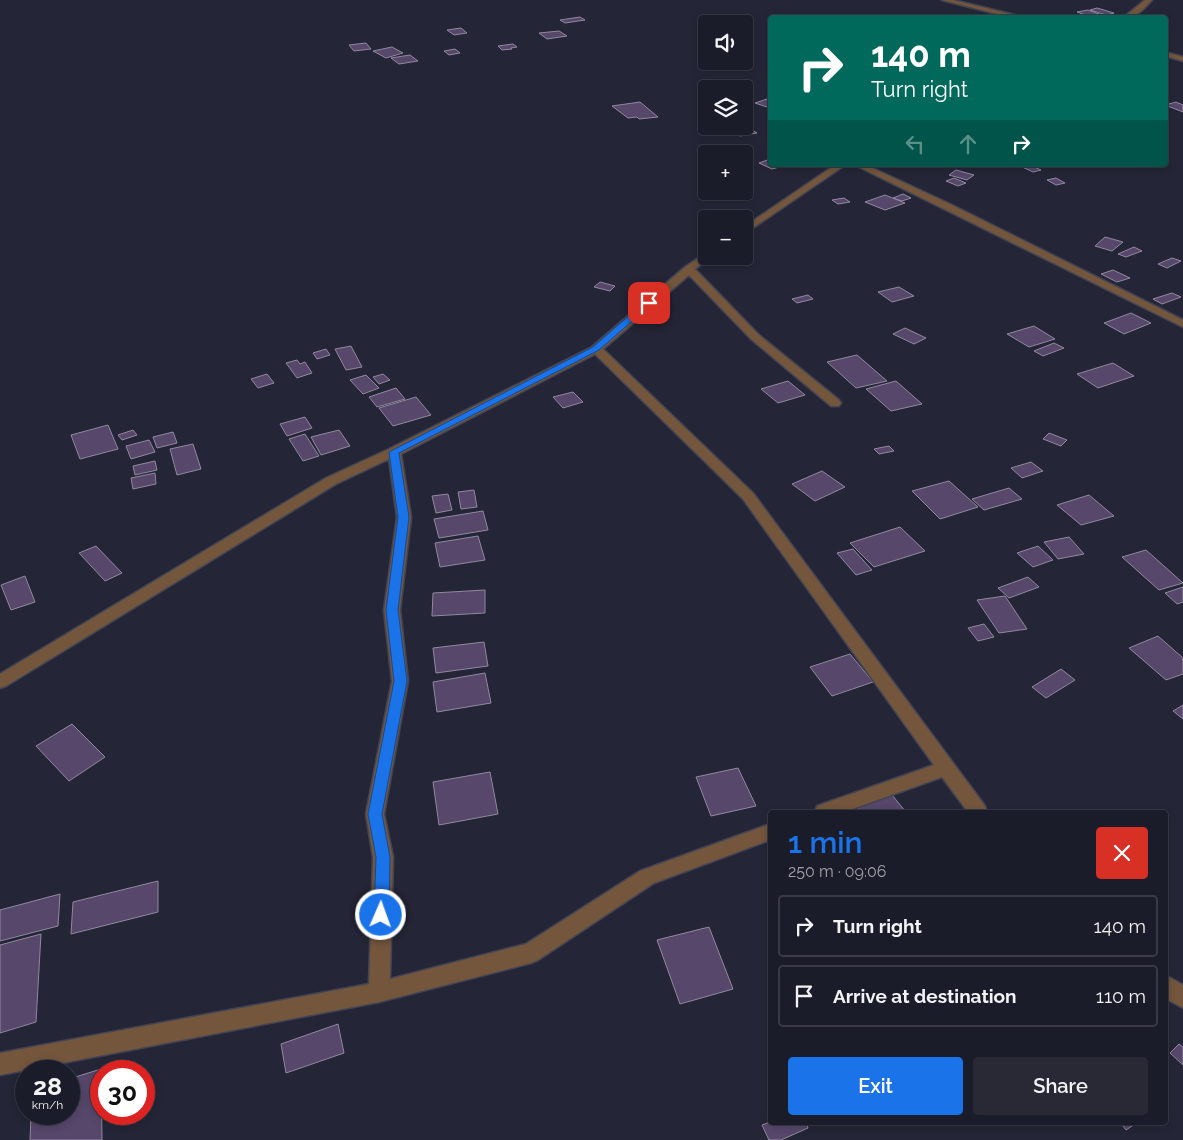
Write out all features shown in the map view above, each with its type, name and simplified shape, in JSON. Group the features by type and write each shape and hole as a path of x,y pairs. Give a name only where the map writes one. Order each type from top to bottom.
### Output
{"street":[{"path":"945,0 1011,15"},
{"path":"1131,15 1149,0"},
{"path":"1168,55 1183,59"},
{"path":"753,225 839,167"},
{"path":"863,167 949,207 1183,324"},
{"path":"0,682 330,481 394,452 596,349 698,262"},
{"path":"689,269 754,336 835,403"},
{"path":"596,349 748,496 977,810"},
{"path":"379,992 383,857 375,814 400,681 392,610 404,517 394,452"},
{"path":"830,810 946,768"},
{"path":"0,1064 379,992 531,953 647,877 768,833"},
{"path":"1168,987 1183,998"}],"building":[{"path":"1097,8 1114,13 1106,15 1090,10"},
{"path":"1088,10 1099,14 1085,15 1077,12"},
{"path":"580,17 585,20 565,23 560,20"},
{"path":"461,28 467,33 454,35 447,30"},
{"path":"559,31 567,36 547,39 539,33"},
{"path":"366,43 371,49 354,51 349,45"},
{"path":"513,44 517,47 502,50 498,46"},
{"path":"392,47 403,53 386,58 373,51"},
{"path":"455,49 460,53 449,55 444,51"},
{"path":"410,55 418,61 399,64 391,58"},
{"path":"768,99 768,107 755,103"},
{"path":"640,102 658,117 628,118 612,106"},
{"path":"1176,102 1183,105 1183,112 1168,106 1168,104"},
{"path":"768,160 768,167 779,167 772,169 759,163"},
{"path":"1022,167 1034,167 1041,170 1033,172"},
{"path":"956,170 974,175 967,180 949,175"},
{"path":"954,178 966,183 958,186 946,181"},
{"path":"1056,178 1065,183 1056,185 1047,180"},
{"path":"903,194 911,198 902,201 893,198"},
{"path":"885,195 905,203 885,210 865,202"},
{"path":"844,198 850,202 838,204 832,200"},
{"path":"1105,237 1123,242 1112,251 1095,246"},
{"path":"1134,247 1142,251 1126,257 1118,254"},
{"path":"1172,258 1181,261 1167,268 1158,264"},
{"path":"1113,270 1130,278 1117,282 1101,274"},
{"path":"600,282 615,286 610,291 594,287"},
{"path":"644,287 660,292 650,302 633,298"},
{"path":"899,287 914,296 892,302 878,292"},
{"path":"1172,293 1181,297 1162,304 1153,299"},
{"path":"808,295 813,299 797,303 792,299"},
{"path":"1131,313 1151,323 1124,334 1104,323"},
{"path":"1034,326 1055,339 1029,347 1007,334"},
{"path":"905,328 926,338 914,344 893,334"},
{"path":"1054,343 1064,348 1043,356 1034,351"},
{"path":"351,346 362,367 346,370 335,349"},
{"path":"326,349 330,355 317,359 313,353"},
{"path":"857,355 887,381 856,388 827,362"},
{"path":"297,360 300,364 305,362 312,373 297,378 286,363"},
{"path":"1113,363 1134,376 1098,388 1077,374"},
{"path":"267,374 274,383 258,388 251,379"},
{"path":"383,374 390,380 379,384 373,377"},
{"path":"366,375 379,388 363,394 350,380"},
{"path":"788,381 805,395 778,403 761,389"},
{"path":"896,381 922,404 891,411 866,389"},
{"path":"396,388 405,399 377,407 369,397"},
{"path":"573,392 583,402 563,408 553,397"},
{"path":"416,397 431,415 393,426 379,408"},
{"path":"305,417 312,428 287,436 280,424"},
{"path":"108,425 118,449 80,459 71,435"},
{"path":"133,430 137,435 122,440 118,435"},
{"path":"339,430 350,446 321,455 311,437"},
{"path":"173,432 177,443 157,448 153,437"},
{"path":"1049,433 1067,440 1061,446 1043,439"},
{"path":"305,434 319,456 303,461 289,439"},
{"path":"149,440 155,452 131,459 126,446"},
{"path":"193,444 201,469 177,475 170,449"},
{"path":"889,446 894,451 879,454 874,449"},
{"path":"155,461 157,470 135,475 133,466"},
{"path":"1031,462 1043,471 1022,478 1011,468"},
{"path":"822,471 845,487 815,501 792,484"},
{"path":"155,473 156,484 133,489 131,478"},
{"path":"949,481 978,507 940,519 912,491"},
{"path":"1009,488 1022,499 984,510 972,499"},
{"path":"474,490 477,507 461,509 458,492"},
{"path":"448,494 452,510 436,513 432,496"},
{"path":"1089,495 1114,516 1081,525 1057,505"},
{"path":"483,511 488,530 439,538 434,519"},
{"path":"900,527 925,551 874,567 850,543"},
{"path":"478,536 485,560 440,567 435,543"},
{"path":"1069,537 1084,554 1058,559 1044,542"},
{"path":"96,546 122,573 105,581 79,553"},
{"path":"1038,546 1053,560 1033,567 1017,553"},
{"path":"853,549 872,570 856,575 837,553"},
{"path":"1146,550 1183,583 1159,590 1122,557"},
{"path":"25,576 35,602 11,610 1,585"},
{"path":"1028,577 1039,587 1009,598 998,588"},
{"path":"1183,587 1183,602 1177,604 1165,593"},
{"path":"485,590 485,613 432,616 433,593"},
{"path":"1005,596 1027,629 999,633 977,600"},
{"path":"984,624 994,637 978,641 968,628"},
{"path":"1158,636 1183,658 1183,674 1166,680 1129,648"},
{"path":"484,642 488,666 436,673 433,648"},
{"path":"850,654 873,682 832,696 810,667"},
{"path":"1061,669 1075,680 1046,698 1032,687"},
{"path":"485,673 491,703 437,712 433,682"},
{"path":"1183,705 1183,719 1173,711"},
{"path":"72,724 105,757 69,781 36,746"},
{"path":"738,768 756,806 711,816 696,777"},
{"path":"490,772 498,814 439,825 433,782"},
{"path":"892,795 904,810 860,810 858,807"},
{"path":"158,881 158,912 71,934 73,902"},
{"path":"60,894 58,926 0,941 0,910"},
{"path":"709,927 733,989 680,1004 657,940"},
{"path":"41,934 36,1022 0,1033 0,945"},
{"path":"338,1024 344,1053 286,1073 281,1044"},
{"path":"1179,1044 1183,1047 1183,1065 1170,1053"},
{"path":"90,1072 90,1125 102,1125 102,1140 30,1140 31,1125 80,1125 80,1076"},
{"path":"768,1123 768,1125 807,1125 808,1128 781,1140 769,1140 762,1125"},
{"path":"1122,1125 1134,1125 1126,1130"}],"route":[{"path":"381,915 383,857 375,814 400,681 392,610 404,517 394,452 596,349 649,303"}]}
